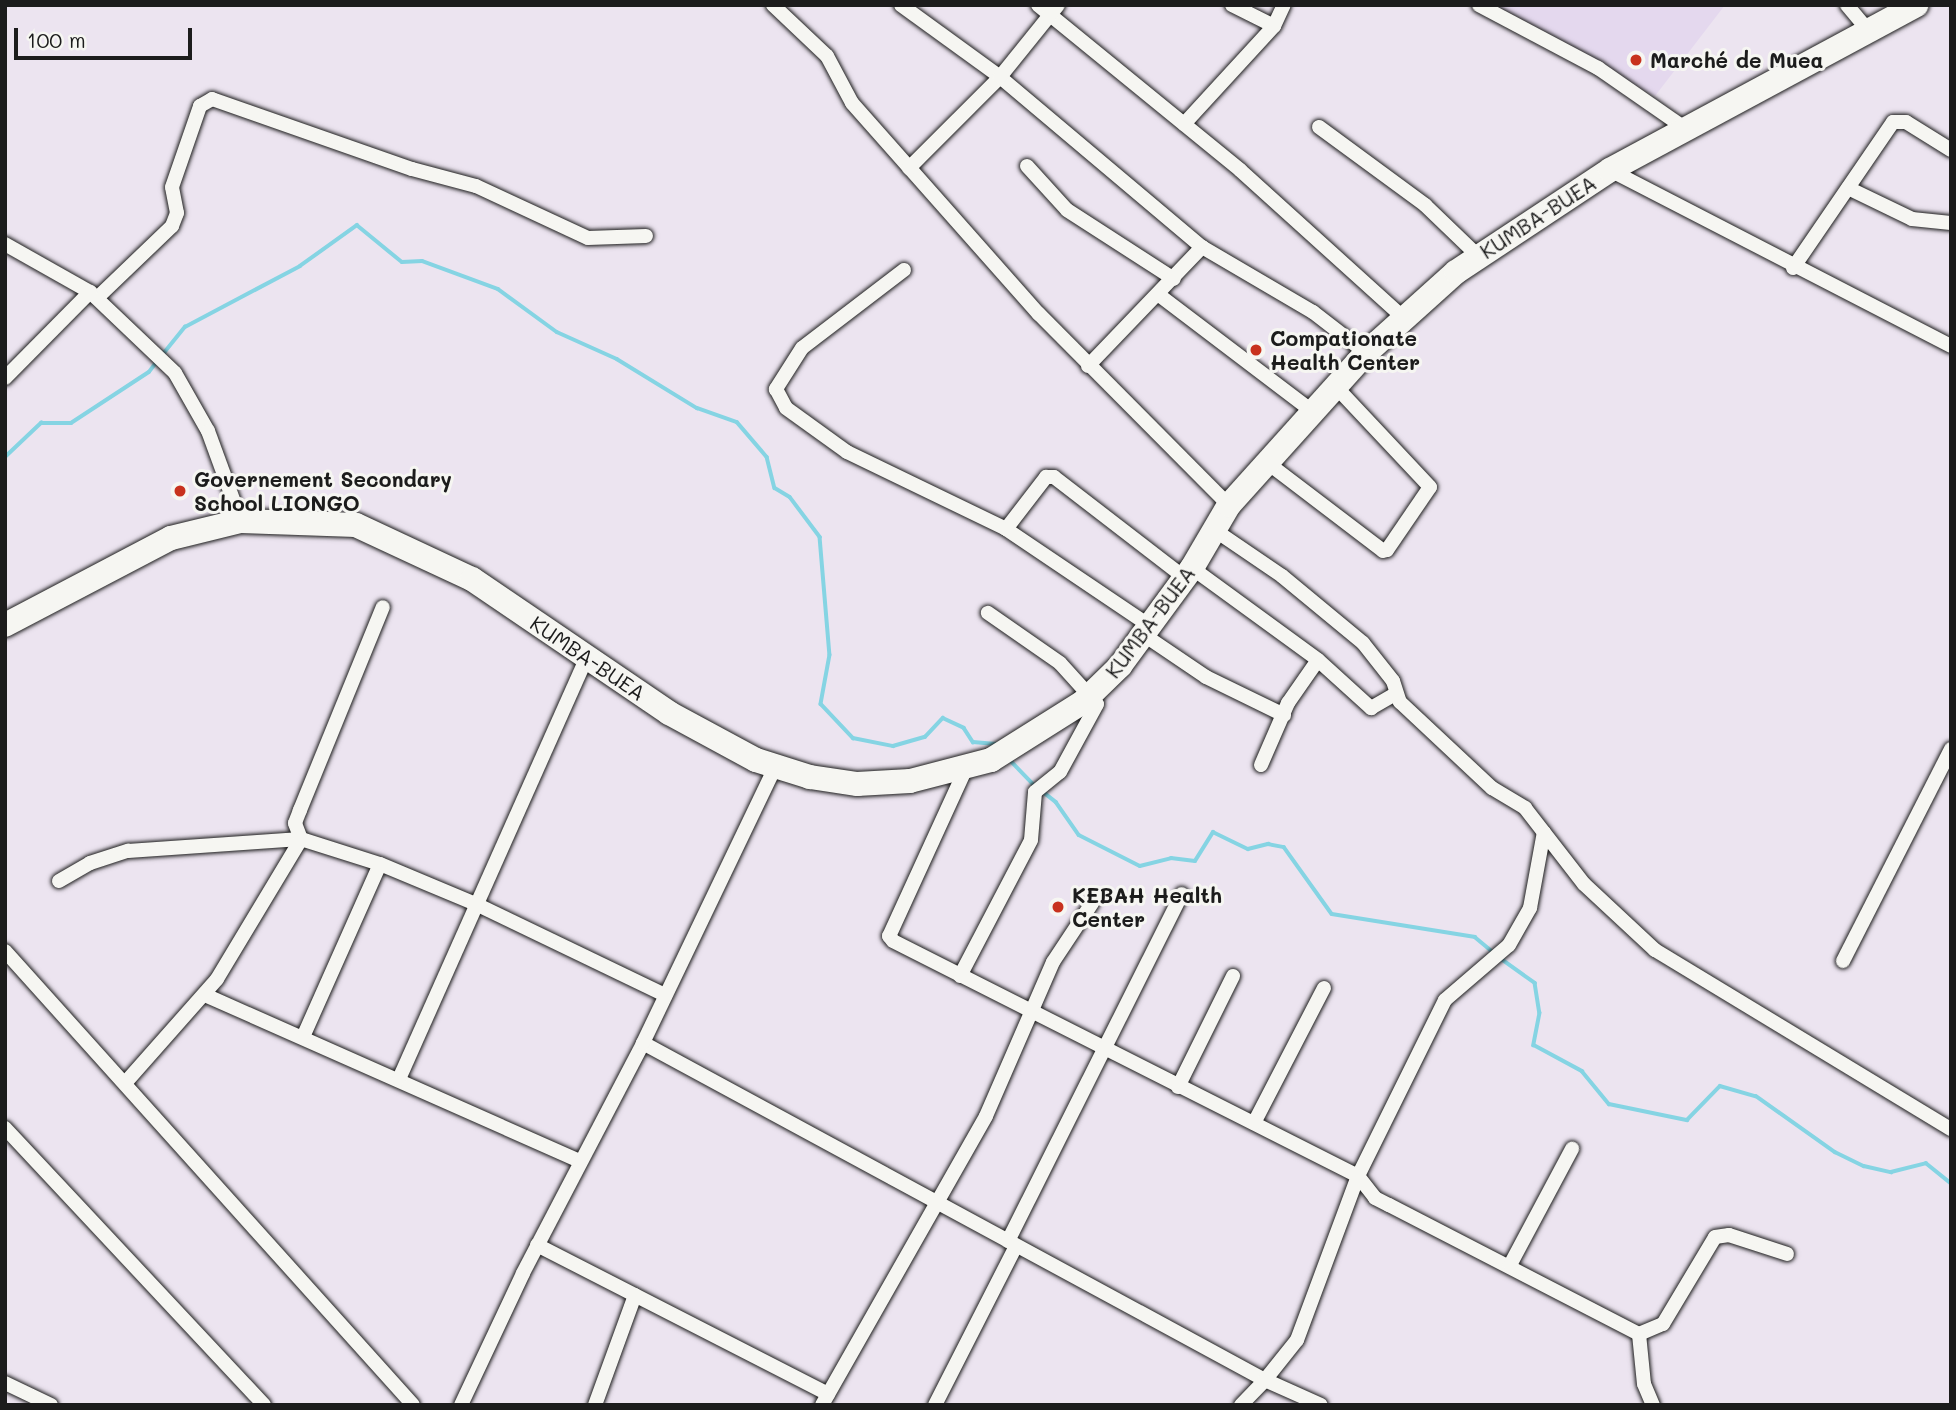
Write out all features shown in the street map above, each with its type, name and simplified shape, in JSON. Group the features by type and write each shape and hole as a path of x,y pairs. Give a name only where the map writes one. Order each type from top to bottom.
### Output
{"highway":[{"name":"KUMBA-BUEA","path":"5,625 159,542 241,522 321,521 362,527 472,579 679,719 747,756 776,766 857,784 910,781 967,766 1016,748 1093,694 1147,630 1189,573 1229,505 1269,464 1366,353 1478,256 1610,170 1916,5"}],"street":[{"path":"773,5 827,56 852,103 1088,366 1229,505"},
{"path":"901,5 1000,77 1202,247 1313,312 1366,353"},
{"path":"1038,5 1054,10 1405,319"},
{"path":"1231,5 1274,26"},
{"path":"1184,124 1274,26 1284,5"},
{"path":"1479,5 1598,68 1686,129"},
{"path":"1847,5 1868,30"},
{"path":"909,168 1000,77 1054,10"},
{"path":"5,378 172,226 177,213 172,187 200,106 212,99 402,166 476,186 588,238 646,236"},
{"path":"1793,268 1893,122 1906,122 1951,150"},
{"path":"1319,127 1426,205 1478,256"},
{"path":"1027,166 1067,211 1174,279"},
{"path":"1610,170 1793,268 1949,341"},
{"path":"1848,188 1912,219 1951,223"},
{"path":"5,244 94,295 175,373 208,431 241,522"},
{"path":"1088,366 1159,295 1202,247"},
{"path":"904,270 802,348 776,389 777,399 847,452 1006,529 1147,630 1206,677 1284,715"},
{"path":"1159,295 1312,412"},
{"path":"1269,464 1383,551 1387,550 1430,487 1336,387"},
{"path":"1006,529 1050,475 1318,660 1371,708 1395,694"},
{"path":"1216,531 1282,576 1363,643 1393,681 1395,694 1483,781 1525,808 1590,890 1663,957 1736,997 1951,1129"},
{"path":"301,839 295,824 383,607"},
{"path":"960,976 1031,840 1035,792 1060,772 1097,704 1093,694 1029,638 988,613"},
{"path":"399,1079 587,657"},
{"path":"1261,765 1284,715 1318,660"},
{"path":"1843,961 1951,749"},
{"path":"461,1405 537,1245 643,1043 776,766"},
{"path":"967,766 890,936 1031,1013 1358,1176 1375,1198 1510,1265 1639,1334 1664,1324 1715,1237 1729,1235 1787,1254"},
{"path":"1241,1405 1297,1340 1358,1176 1444,1000 1494,960 1518,930 1534,898 1544,832"},
{"path":"126,1082 205,995 301,839"},
{"path":"59,881 90,863 128,851 301,839 380,864 478,905 665,995"},
{"path":"303,1037 380,864"},
{"path":"935,1405 1182,894"},
{"path":"537,1245 635,1295 825,1399 986,1116 1053,962 1092,903"},
{"path":"5,951 126,1082 413,1405"},
{"path":"1178,1087 1233,976"},
{"path":"1254,1123 1324,988"},
{"path":"205,995 580,1161"},
{"path":"643,1043 1265,1380 1321,1405"},
{"path":"5,1128 264,1405"},
{"path":"1510,1265 1572,1149"},
{"path":"595,1405 635,1295"},
{"path":"1639,1334 1646,1402"},
{"path":"5,1383 51,1405"}],"shaded area":[{"name":"Marché de Muea","path":"1485,5 1725,5 1655,96"}],"waterway":[{"path":"163,354 185,327 300,266 357,225 402,262 422,261 498,289 557,332 617,359 697,408 737,422 767,457 775,488 790,497 820,537 830,655 821,704 853,738 893,746 925,737 943,718 964,728 973,742 996,744"},
{"path":"5,457 41,423 71,423 149,372 158,360"},
{"path":"1010,760 1036,787"},
{"path":"1042,791 1056,802 1079,835 1140,866 1171,858 1195,861 1213,832 1248,849 1268,844 1284,847 1332,914 1475,937 1494,953"},
{"path":"1500,958 1535,983 1540,1013 1534,1045 1582,1071 1609,1104 1687,1120 1720,1086 1756,1096 1835,1152 1864,1166 1891,1172 1926,1163 1951,1183"}],"place":[{"name":"Marché de Muea","path":"1636,60"},
{"name":"Compationate Health Center","path":"1256,350"},
{"name":"Governement Secondary School LIONGO","path":"180,491"},
{"name":"KEBAH Health Center","path":"1058,907"}]}
